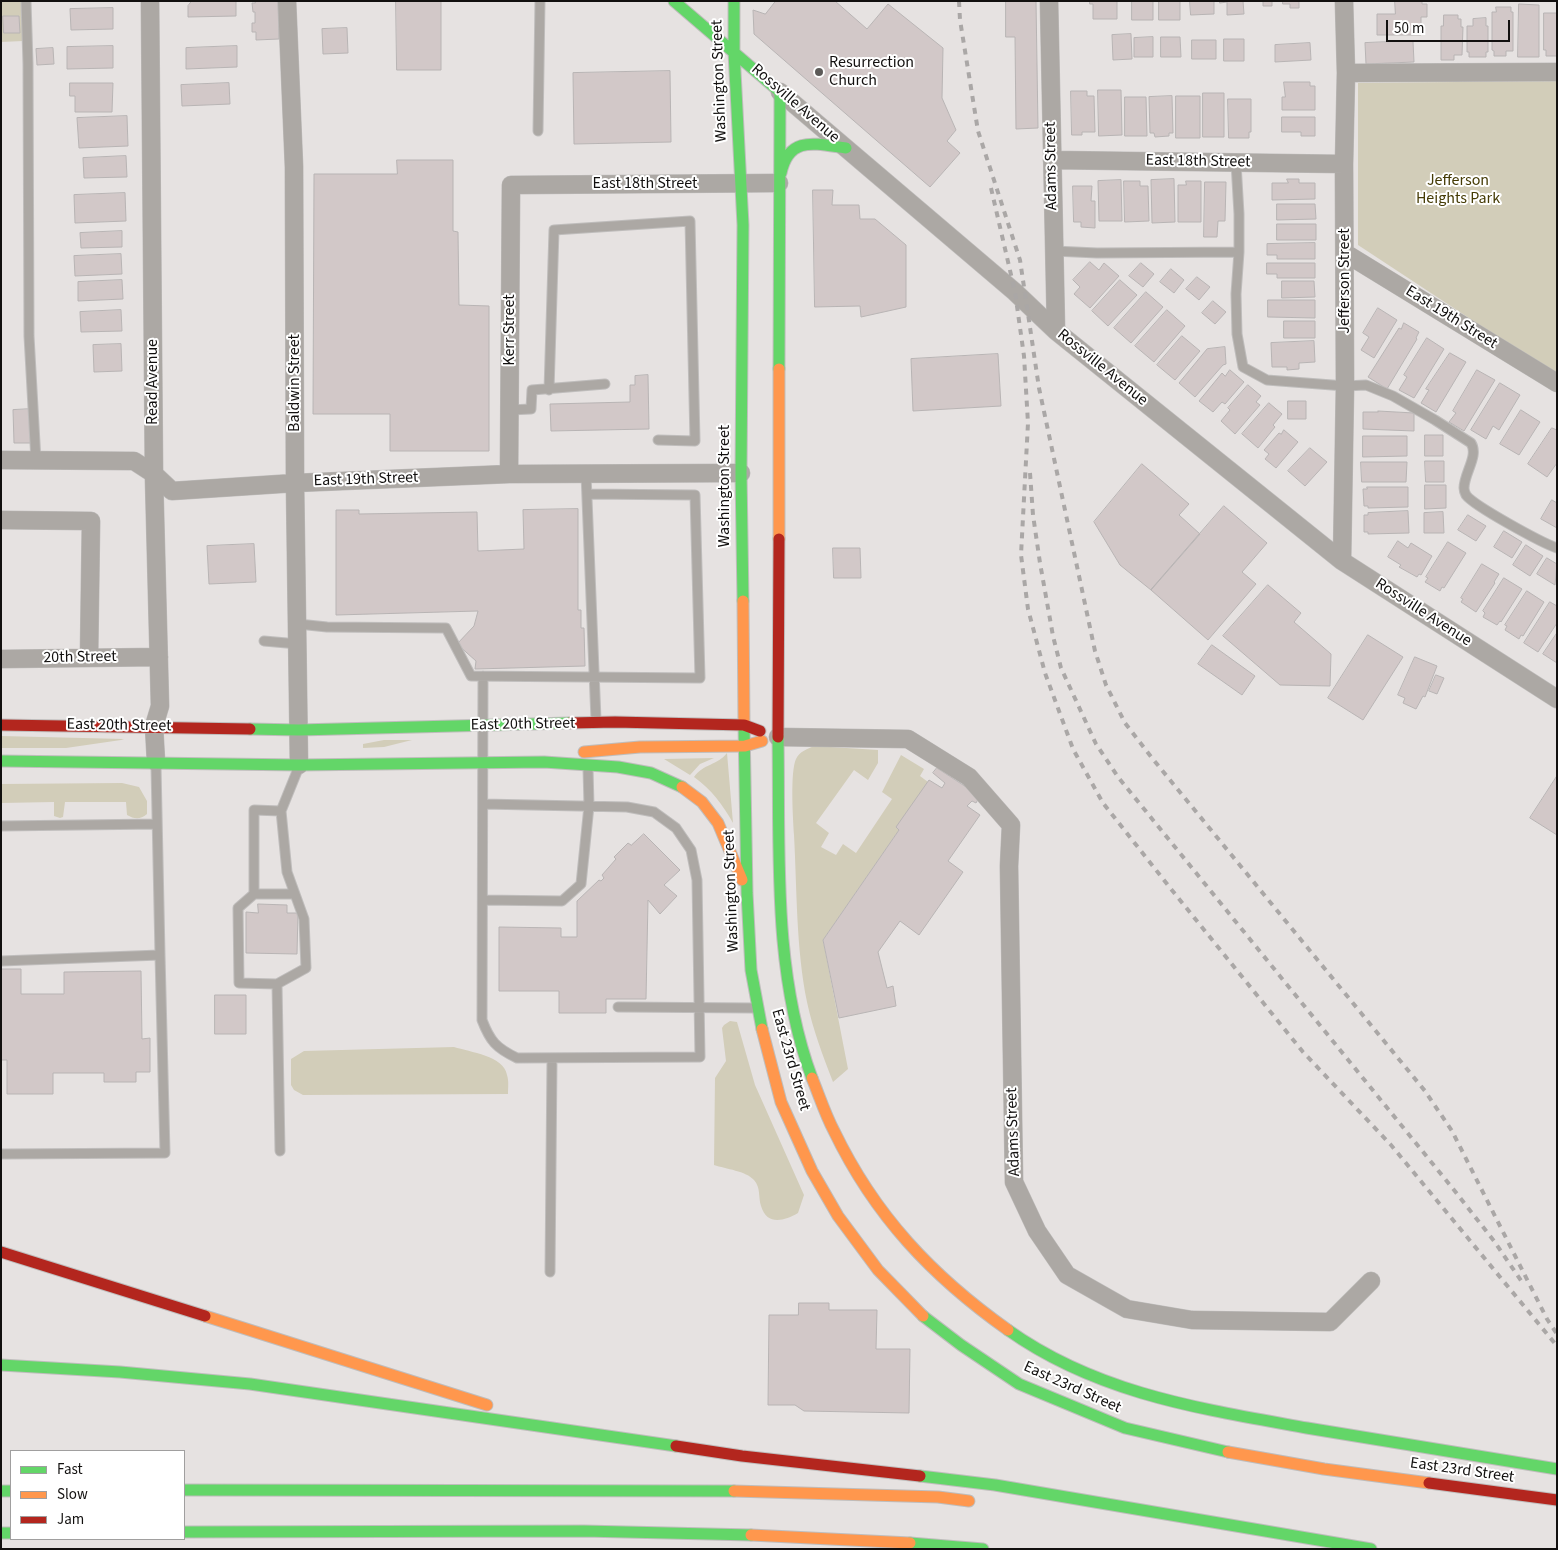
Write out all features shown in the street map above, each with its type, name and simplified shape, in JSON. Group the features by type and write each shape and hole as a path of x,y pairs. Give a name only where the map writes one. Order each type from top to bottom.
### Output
{"main road":[{"name":"Rossville Avenue","path":"674,1 780,92"},
{"name":"Washington Street","path":"734,1 734,52 743,225 741,473 747,893 751,970"},
{"path":"544,762 583,752 640,747 745,746 778,737 780,92"},
{"path":"779,183 785,158 791,149 806,143 846,148"},
{"name":"East 20th Street","path":"1,724 300,730 596,723 744,726 778,737"},
{"name":"East 23rd Street","path":"778,737 782,916 788,977 798,1037 818,1097 842,1151 872,1198 907,1244 950,1287 1004,1329 1054,1360 1123,1389 1204,1410 1365,1438 1557,1468"},
{"path":"1,761 299,765 544,762 618,767 650,773 679,785 702,802 718,823 747,893"},
{"name":"East 23rd Street","path":"751,970 764,1037 781,1102 812,1171 838,1216 878,1270 923,1316 961,1345 1019,1384 1125,1428 1211,1449 1324,1469 1557,1500"},
{"path":"1,1252 564,1430"},
{"path":"1,1365 120,1372 250,1384 742,1456 995,1485 1371,1549"},
{"path":"185,1490 757,1491 938,1498 977,1502"},
{"path":"1123,1518 1308,1539"},
{"path":"185,1532 702,1532 891,1540 983,1549"},
{"path":"778,1548 891,1540"}],"street":[{"name":"Read Avenue","path":"150,1 154,474 160,706 154,726 156,762"},
{"name":"Baldwin Street","path":"287,1 294,167 295,483 299,765"},
{"name":"Adams Street","path":"1049,1 1056,331"},
{"name":"Jefferson Street","path":"1342,561 1345,386 1344,164 1346,73 1344,1"},
{"path":"1346,73 1557,72"},
{"name":"Rossville Avenue","path":"780,92 1015,292 1056,331 1342,561 1557,699"},
{"name":"East 18th Street","path":"1052,160 1344,164"},
{"name":"East 18th Street","path":"511,185 779,183"},
{"name":"Kerr Street","path":"509,474 511,185"},
{"name":"East 19th Street","path":"1345,253 1557,383"},
{"name":"East 19th Street","path":"1,460 134,461 154,474 172,491 295,483 509,474 741,473"},
{"path":"1,520 91,521 89,658"},
{"name":"20th Street","path":"1,659 159,657"},
{"name":"East 20th Street","path":"778,737 908,738 969,777 1011,825"},
{"name":"Adams Street","path":"1011,825 1009,866 1014,1182 1037,1231 1066,1275 1127,1309 1192,1320 1242,1322 1330,1322 1371,1281"}],"lane":[{"path":"26,1 29,336 36,460"},
{"path":"538,131 540,1"},
{"path":"1236,163 1239,214 1236,294 1237,334 1243,367 1267,380 1345,386 1366,385 1393,396 1471,443 1474,453 1465,481 1464,489 1466,495 1474,502 1508,522 1557,548"},
{"path":"549,390 554,230 690,221 695,441 658,440"},
{"path":"1054,251 1097,253 1239,252"},
{"path":"510,410 531,409 532,390 606,384"},
{"path":"586,474 596,723"},
{"path":"298,624 326,627 446,628 471,676 700,678 695,495 587,494"},
{"path":"264,641 298,644"},
{"path":"483,676 482,1020 488,1037 500,1050 517,1058 700,1057 697,880 691,850 676,828 654,812 628,807 483,804"},
{"path":"1,1154 165,1153 156,762"},
{"path":"295,894 254,894 238,908 239,983 277,984 306,968 304,920 295,894 287,872 281,811 299,765"},
{"path":"482,900 562,900 581,884 589,806 588,765"},
{"path":"254,894 254,810 281,811"},
{"path":"1,826 157,824"},
{"path":"1,961 160,955"},
{"path":"277,984 280,1151"},
{"path":"618,1007 758,1008"},
{"path":"550,1272 552,1058"}],"green space":[{"path":"1,1 21,1 23,41 1,42"},
{"name":"Jefferson Heights Park","path":"1557,81 1557,376 1358,245 1358,83"},
{"path":"1,736 124,739 66,748 1,748"},
{"path":"384,740 412,740 384,747 363,748 363,744"},
{"path":"815,746 878,750 878,763 868,780 854,770 816,823 829,833 821,847 836,855 843,844 856,853 892,799 882,792 901,755 924,769 920,776 928,782 899,830 823,940 848,1069 833,1082 815,1033 807,1002 803,982 798,919 792,784 797,757 799,754"},
{"path":"727,753 733,823 716,798 694,777 702,769 719,760"},
{"path":"714,758 700,764 690,775 664,759"},
{"path":"122,783 139,787 147,801 147,814 137,818 127,815 126,802 65,802 63,817 60,818 54,816 54,802 1,803 1,784"},
{"path":"730,1021 737,1022 755,1085 804,1195 798,1213 782,1220 767,1217 761,1206 758,1186 754,1180 741,1172 714,1165 715,1078 726,1061 722,1028"},
{"path":"454,1047 485,1056 500,1063 507,1075 508,1094 303,1095 294,1090 291,1085 291,1059 304,1051"}],"building":[{"path":"192,1 236,1 236,16 188,17 188,6"},
{"path":"255,1 278,1 279,39 256,40 256,32 252,32 252,23 255,23 255,12 253,12 252,3 255,3"},
{"path":"396,1 441,1 441,70 397,70"},
{"path":"776,1 835,1 867,29 888,4 943,48 942,98 956,130 947,141 960,153 930,187 754,34 753,10 765,14"},
{"path":"1006,1 1036,1 1038,128 1016,129 1015,37 1006,37"},
{"path":"1090,1 1117,1 1117,19 1093,19 1093,4 1090,4"},
{"path":"1132,1 1153,1 1153,20 1132,20"},
{"path":"1159,1 1180,1 1180,20 1159,20"},
{"path":"1190,1 1214,1 1214,14 1191,15"},
{"path":"1220,1 1243,1 1244,14 1227,15 1227,2 1220,3"},
{"path":"1256,1 1272,1 1272,6 1263,6 1263,2"},
{"path":"1283,1 1299,1 1299,8 1290,8 1290,4 1283,4"},
{"path":"1395,1 1422,1 1422,4 1427,4 1427,17 1421,17 1421,35 1377,35 1377,14 1395,14"},
{"path":"1519,4 1539,5 1539,57 1518,57"},
{"path":"1496,7 1511,7 1511,12 1513,12 1513,51 1506,51 1506,56 1494,56 1494,51 1492,50 1492,12 1496,12"},
{"path":"113,8 113,29 71,30 70,9"},
{"path":"1544,13 1557,13 1557,56 1546,56 1546,50 1544,50"},
{"path":"1444,15 1458,15 1458,19 1461,19 1461,27 1463,27 1462,55 1454,55 1454,60 1441,60 1441,26 1443,26"},
{"path":"3,16 19,16 20,33 4,33"},
{"path":"1486,18 1486,26 1488,26 1488,52 1486,52 1486,57 1469,57 1469,52 1467,52 1467,26 1473,26 1473,19"},
{"path":"347,28 348,53 323,54 322,29"},
{"path":"1131,34 1132,59 1113,60 1112,35"},
{"path":"1153,37 1153,57 1134,57 1134,38"},
{"path":"1161,37 1180,37 1181,57 1161,57"},
{"path":"1224,39 1244,39 1244,61 1224,61"},
{"path":"1192,40 1216,40 1216,59 1192,59"},
{"path":"1413,41 1414,62 1366,64 1365,43"},
{"path":"1310,43 1311,60 1275,62 1275,45"},
{"path":"113,46 113,68 67,69 67,47"},
{"path":"237,46 237,67 186,69 186,48"},
{"path":"53,48 54,64 37,65 36,49"},
{"path":"670,71 671,142 574,144 573,73"},
{"path":"1284,82 1310,82 1310,86 1315,86 1315,110 1282,110 1282,97 1285,97"},
{"path":"70,83 113,83 112,112 75,112 75,96 70,96"},
{"path":"229,83 230,104 182,106 181,85"},
{"path":"1098,90 1121,90 1122,135 1099,136"},
{"path":"1071,91 1087,91 1087,96 1094,96 1095,132 1082,132 1082,135 1072,135"},
{"path":"1203,93 1224,93 1224,137 1203,137"},
{"path":"1172,96 1173,133 1169,133 1169,136 1155,137 1154,133 1150,133 1149,97"},
{"path":"1176,96 1200,96 1200,138 1176,138"},
{"path":"1125,97 1146,97 1147,136 1125,136"},
{"path":"1228,99 1251,99 1251,132 1249,132 1249,138 1229,138"},
{"path":"127,116 128,146 79,148 77,118"},
{"path":"1282,117 1315,117 1315,136 1301,136 1301,132 1282,132"},
{"path":"126,156 127,177 84,178 83,158"},
{"path":"397,160 453,160 453,231 458,232 459,305 489,306 489,451 390,451 390,414 313,414 314,174 397,174"},
{"path":"1174,179 1175,222 1152,223 1151,180"},
{"path":"1287,179 1299,179 1299,183 1315,183 1315,199 1272,200 1272,183 1288,183"},
{"path":"1121,180 1122,221 1099,221 1098,181"},
{"path":"1124,181 1140,181 1140,186 1148,186 1149,221 1125,222"},
{"path":"1186,181 1201,181 1201,222 1178,222 1178,185 1186,185"},
{"path":"1205,182 1226,182 1225,221 1218,221 1217,237 1204,237"},
{"path":"1073,186 1092,186 1091,201 1095,201 1095,228 1081,227 1081,222 1074,222"},
{"path":"813,190 833,190 832,205 859,205 860,219 875,219 906,245 906,307 861,317 860,306 815,307"},
{"path":"125,193 126,221 75,223 74,195"},
{"path":"1277,204 1315,204 1316,219 1277,220"},
{"path":"1277,224 1316,224 1316,240 1277,240"},
{"path":"122,231 122,247 81,248 80,233"},
{"path":"1315,243 1315,259 1277,259 1277,255 1267,255 1267,244"},
{"path":"121,254 122,274 75,276 74,256"},
{"path":"1090,262 1099,270 1104,263 1119,276 1090,308 1074,294 1080,287 1073,280"},
{"path":"1141,263 1154,274 1143,287 1129,276"},
{"path":"1267,263 1315,263 1315,278 1277,278 1277,274 1267,274"},
{"path":"1171,269 1184,280 1174,293 1160,282"},
{"path":"1197,277 1210,287 1199,300 1186,289"},
{"path":"122,280 123,299 78,301 78,282"},
{"path":"1120,280 1137,295 1108,326 1092,311"},
{"path":"1282,281 1314,281 1315,297 1282,298"},
{"path":"1146,292 1163,307 1131,343 1114,328"},
{"path":"1268,300 1315,300 1315,318 1268,317"},
{"path":"1213,301 1226,312 1215,324 1202,313"},
{"path":"1378,308 1397,320 1374,358 1361,350 1369,337 1363,333"},
{"path":"121,310 122,331 81,332 80,312"},
{"path":"1167,310 1185,326 1154,362 1135,346"},
{"path":"1284,321 1315,321 1315,338 1284,338"},
{"path":"1404,323 1419,332 1417,339 1387,389 1368,377"},
{"path":"1182,336 1200,351 1175,380 1157,365"},
{"path":"1427,338 1444,349 1414,398 1399,390 1407,377 1404,375"},
{"path":"1314,341 1315,362 1299,363 1299,369 1287,370 1287,367 1272,367 1271,343"},
{"path":"121,344 122,371 94,372 93,345"},
{"path":"1225,347 1226,364 1223,365 1195,397 1179,383 1207,349"},
{"path":"1450,353 1466,362 1436,412 1421,403 1429,390 1426,389"},
{"path":"998,354 1001,406 913,411 911,359"},
{"path":"1230,370 1244,382 1225,404 1222,402 1213,412 1199,401 1222,373 1225,376"},
{"path":"1477,370 1495,380 1464,431 1449,422 1456,413 1453,411"},
{"path":"648,375 649,429 551,431 550,404 630,402 630,385 635,385 635,376"},
{"path":"1500,383 1520,395 1499,430 1493,426 1486,439 1471,430"},
{"path":"1248,385 1261,396 1256,402 1260,405 1235,434 1221,421 1230,410 1228,408"},
{"path":"1288,401 1306,401 1306,419 1288,419"},
{"path":"1269,403 1282,414 1273,425 1275,427 1258,448 1242,434"},
{"path":"32,409 33,443 14,443 13,410"},
{"path":"1521,410 1540,422 1519,455 1500,444"},
{"path":"1363,412 1414,413 1414,431 1363,429"},
{"path":"1552,428 1557,430 1557,463 1547,477 1528,464"},
{"path":"1284,430 1298,442 1276,468 1265,459 1269,454 1264,450"},
{"path":"1425,435 1443,435 1443,456 1425,456"},
{"path":"1363,436 1407,436 1407,456 1363,457"},
{"path":"1310,448 1327,462 1305,486 1288,471"},
{"path":"1425,461 1444,461 1444,482 1426,482"},
{"path":"1361,462 1407,462 1406,482 1362,482"},
{"path":"1142,464 1189,504 1179,515 1200,534 1151,590 1120,565 1094,522"},
{"path":"1425,485 1446,485 1446,508 1425,509"},
{"path":"1367,487 1408,487 1408,507 1368,508 1368,506 1364,506 1363,489 1367,489"},
{"path":"1552,500 1557,503 1557,528 1541,519"},
{"path":"1224,506 1267,543 1242,572 1256,584 1208,640 1151,590"},
{"path":"578,509 578,610 581,610 581,628 584,628 585,666 475,669 476,661 457,644 474,626 478,611 336,615 336,510 359,510 359,514 477,512 478,551 524,549 523,510"},
{"path":"1408,511 1409,533 1368,534 1368,532 1364,532 1364,515 1368,515 1368,513"},
{"path":"1443,512 1444,533 1424,533 1424,513"},
{"path":"1468,515 1486,526 1476,541 1458,530"},
{"path":"1504,531 1522,542 1512,558 1494,547"},
{"path":"1398,541 1408,548 1411,543 1432,556 1421,575 1419,574 1417,577 1399,567 1401,565 1388,557"},
{"path":"1448,542 1466,553 1444,588 1442,587 1440,591 1425,582 1428,578 1426,577"},
{"path":"254,544 256,582 209,584 207,546"},
{"path":"1526,545 1543,556 1530,576 1513,565"},
{"path":"833,548 860,548 861,578 834,578"},
{"path":"1547,558 1557,564 1555,585 1537,574"},
{"path":"1482,564 1499,574 1476,612 1461,602 1463,599 1461,598"},
{"path":"1504,578 1522,589 1501,622 1497,625 1483,617 1485,613 1483,611"},
{"path":"1268,585 1301,613 1294,622 1331,654 1330,686 1280,685 1223,636"},
{"path":"1527,591 1544,602 1523,636 1521,635 1519,639 1505,630 1507,626 1505,625"},
{"path":"1550,602 1557,606 1557,623 1538,652 1524,643"},
{"path":"1557,633 1557,663 1543,654"},
{"path":"1368,635 1403,657 1363,720 1328,698"},
{"path":"1212,645 1255,676 1242,695 1198,664"},
{"path":"1415,657 1437,666 1425,697 1423,696 1416,709 1403,703 1405,698 1398,695"},
{"path":"1436,675 1444,678 1437,694 1429,691"},
{"path":"937,768 980,796 976,803 972,801 967,806 980,815 948,861 963,872 919,935 900,921 878,952 887,988 893,986 896,1006 839,1018 823,940 899,830 896,827 929,780 942,788 945,783 933,773"},
{"path":"1557,776 1557,835 1530,818"},
{"path":"644,834 680,870 664,885 677,896 660,914 648,900 646,999 606,999 606,1013 559,1013 559,991 499,991 499,927 561,928 561,937 577,937 577,901 599,880 601,881 604,878 602,875 616,859 614,857 628,843 631,845"},
{"path":"258,904 287,905 287,913 298,913 297,954 246,953 246,912 258,913"},
{"path":"1,969 21,969 21,994 64,994 64,972 141,971 142,1039 150,1038 150,1072 136,1072 136,1082 104,1082 104,1073 53,1073 53,1094 7,1094 7,1060 1,1060"},
{"path":"215,995 246,995 246,1034 215,1034"},
{"path":"799,1303 829,1303 829,1310 877,1310 876,1349 910,1349 909,1413 804,1411 795,1405 768,1405 769,1315 798,1315"}],"railway":[{"path":"959,1 960,20 978,131 1020,260 1039,388 1095,651 1106,685 1125,723 1152,758 1425,1091 1452,1131 1547,1319 1557,1334"},
{"path":"991,188 1015,292 1024,356 1028,423 1021,555 1028,609 1045,673 1073,749 1103,803 1303,1052 1391,1145 1557,1346"},
{"path":"1030,473 1033,515 1053,636 1061,668 1096,744 1118,777 1454,1190 1494,1241 1522,1282"}],"traffic: fast":[{"path":"674,1 780,92 779,369"},
{"path":"734,1 734,52 743,225 741,473 743,601"},
{"path":"781,173 790,152 797,147 814,144 846,148"},
{"path":"250,729 299,730 570,723"},
{"path":"744,725 747,893 751,970 762,1029"},
{"path":"778,737 779,866 784,952 790,995 799,1037 812,1078"},
{"path":"1,761 299,765 544,762 618,767 651,773 682,787"},
{"path":"923,1316 961,1345 1019,1384 1125,1428 1228,1452"},
{"path":"1008,1330 1042,1352 1078,1370 1114,1384 1190,1406 1268,1421 1557,1469"},
{"path":"1,1365 120,1372 250,1384 676,1446"},
{"path":"920,1476 995,1485 1371,1549"},
{"path":"185,1490 734,1491"},
{"path":"1,1491 10,1491"},
{"path":"185,1532 584,1531 751,1535"},
{"path":"1,1533 10,1533"},
{"path":"910,1543 983,1549"}],"traffic: slow":[{"path":"779,369 779,539"},
{"path":"743,601 744,725"},
{"path":"584,752 640,747 745,746 762,741"},
{"path":"682,787 702,802 718,823 742,880"},
{"path":"762,1029 781,1102 812,1171 838,1216 878,1270 923,1316"},
{"path":"812,1078 828,1118 850,1162 887,1217 930,1266 980,1309 1008,1330"},
{"path":"205,1316 487,1405"},
{"path":"1228,1452 1324,1469 1429,1483"},
{"path":"734,1491 938,1497 969,1501"},
{"path":"751,1535 910,1543"}],"traffic: jam":[{"path":"778,737 779,539"},
{"path":"570,723 615,722 744,725 760,731"},
{"path":"1,725 250,729"},
{"path":"1,1252 205,1316"},
{"path":"676,1446 742,1456 920,1476"},
{"path":"1429,1483 1557,1500"}],"place":[{"name":"Resurrection Church","path":"819,72"}]}
